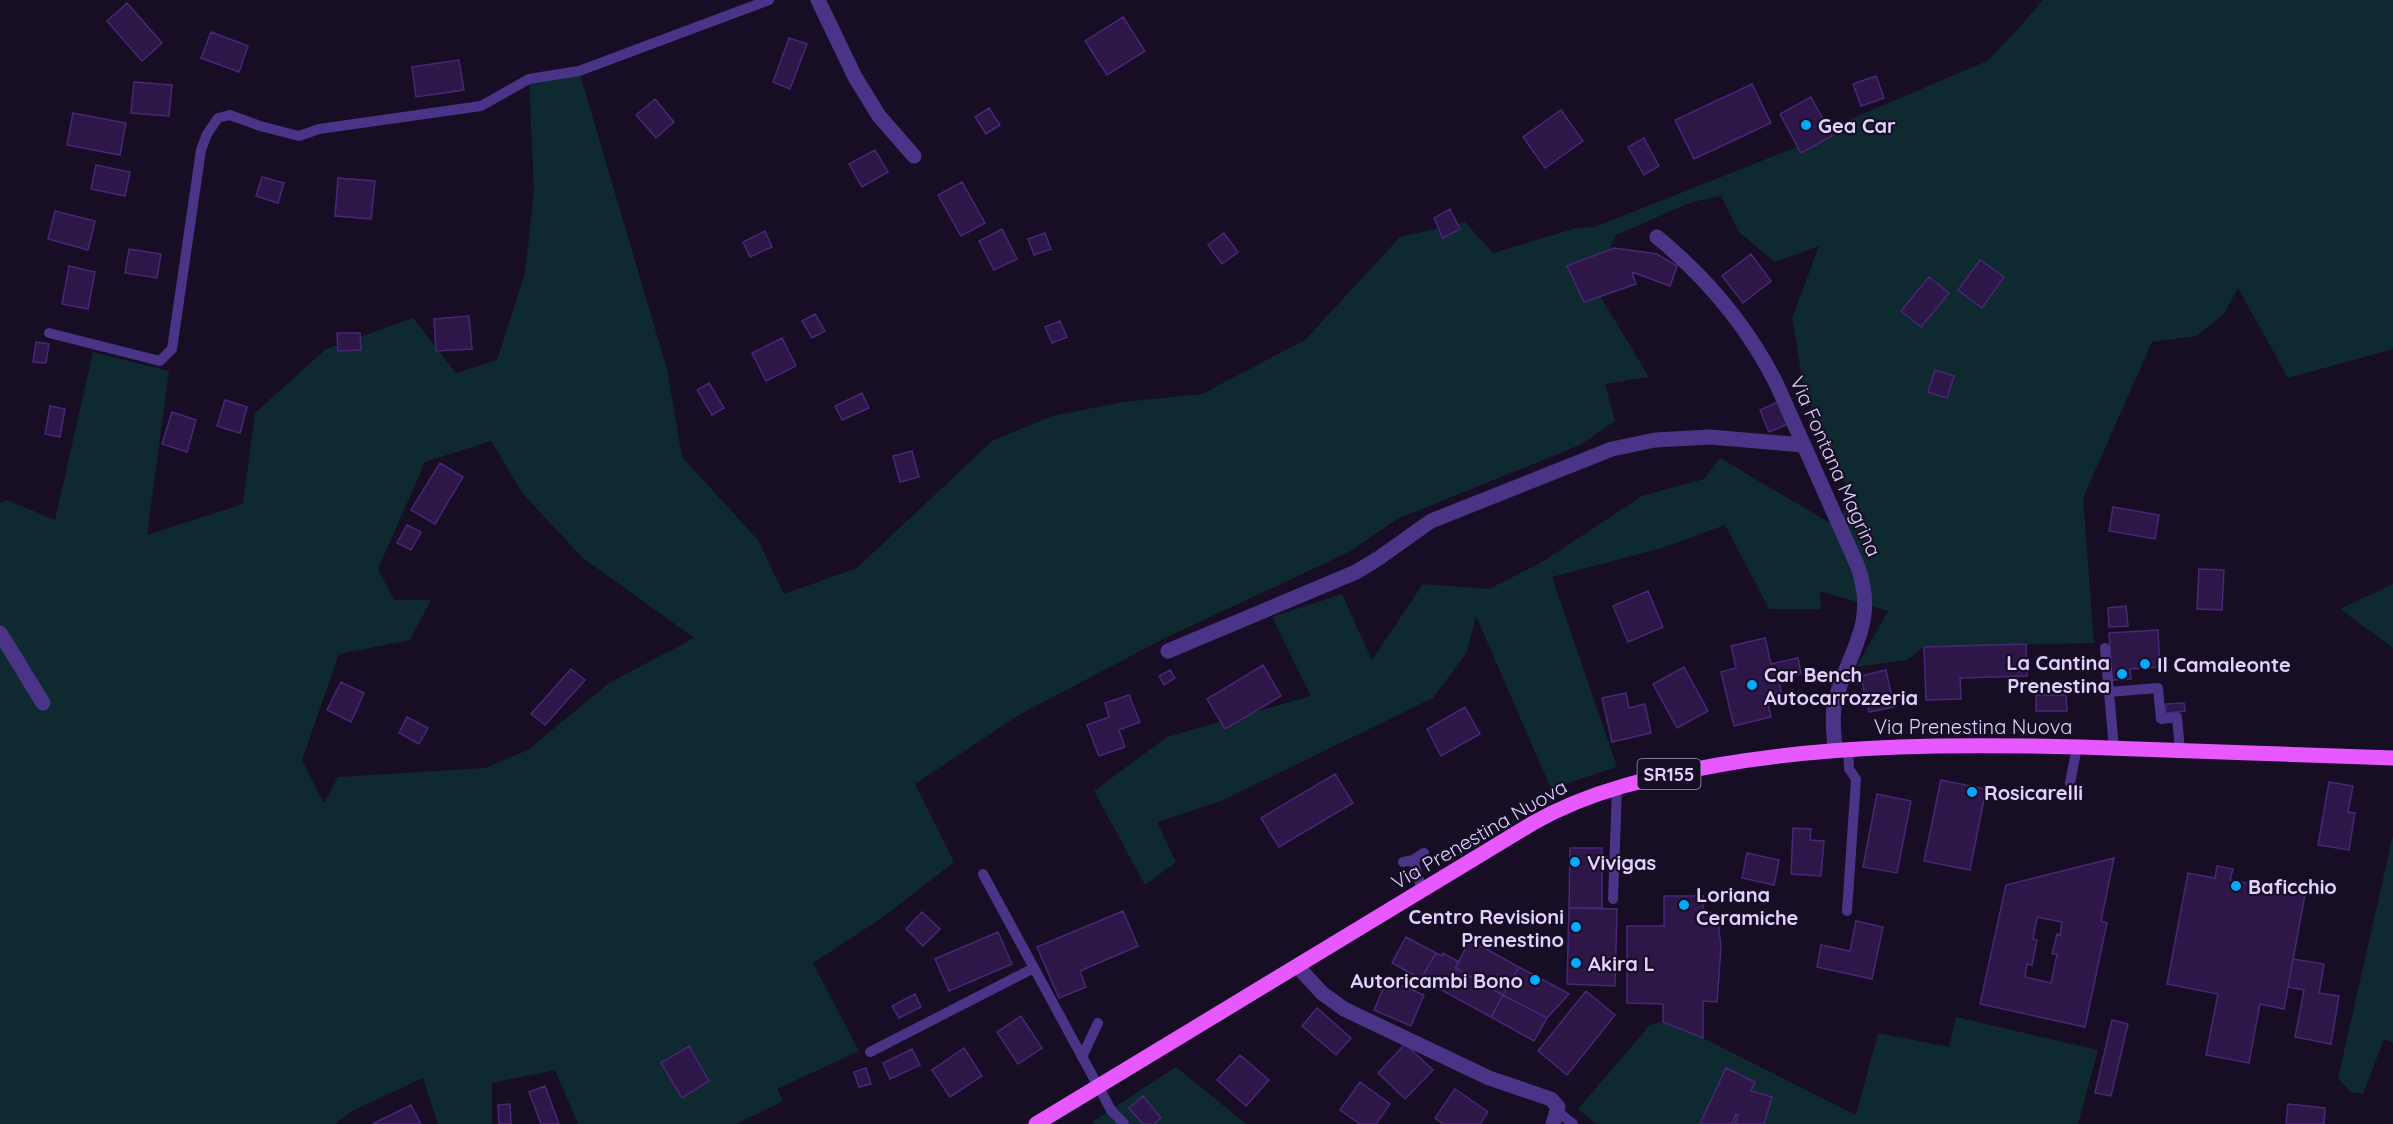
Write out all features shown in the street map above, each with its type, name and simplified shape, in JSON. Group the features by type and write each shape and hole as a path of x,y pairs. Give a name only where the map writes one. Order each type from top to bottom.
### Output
{"main road":[{"name":"Via Prenestina Nuova","path":"1036,1124 1545,816 1591,795 1617,787 1680,772 1748,760 1842,749 2008,745 2393,758"}],"street":[{"path":"818,0 855,77 879,116 914,156"},
{"name":"Via Fontana Magrina","path":"1657,237 1697,274 1748,333 1774,377 1854,559 1864,592 1865,613 1862,629 1836,700 1833,719 1842,749"},
{"path":"1168,651 1356,572 1431,521 1612,449 1654,440 1710,437 1803,445"},
{"path":"0,633 44,703"},
{"path":"1297,966 1322,993 1344,1009 1489,1078 1551,1099 1557,1103 1556,1118"}],"lane":[{"path":"49,333 160,361 168,355 172,349 201,150 207,134 218,118 230,115 299,136 319,129 481,106 529,79 579,71 769,0"},
{"path":"2105,648 2114,748"},
{"path":"2109,692 2158,688 2161,719 2177,717 2180,750"},
{"path":"2070,783 2077,747"},
{"path":"1842,749 1849,769 1856,779 1847,911"},
{"path":"1613,899 1617,787"},
{"path":"1422,890 1408,861 1424,853"},
{"path":"983,874 1111,1110 1124,1124"},
{"path":"870,1052 1034,968"},
{"path":"1082,1057 1098,1023"},
{"path":"1556,1118 1573,1124"}],"shaded area":[{"path":"2043,0 2393,0 2393,349 2288,378 2238,288 2224,314 2196,336 2152,342 2083,498 2094,643 1924,647 1907,660 1856,667 1888,611 1820,591 1821,609 1769,609 1725,525 1662,548 1552,577 1617,767 1568,783 1552,791 1476,616 1467,652 1433,698 1221,801 1157,822 1176,862 1145,885 1094,791 1167,737 1311,696 1272,617 1342,594 1372,660 1423,584 1489,589 1542,562 1642,496 1704,479 1720,458 1837,527 1850,496 1804,390 1792,318 1819,246 1775,262 1739,232 1721,196 1692,202 1616,235 1593,284 1649,377 1605,384 1615,421 1580,445 1397,519 1349,552 1161,640 1017,716 915,784 954,862 882,918 813,963 859,1051 777,1089 783,1101 736,1124 578,1124 555,1070 492,1083 492,1124 438,1124 423,1078 352,1111 335,1124 0,1124 0,503 7,500 55,520 93,352 169,371 147,535 243,504 255,413 326,349 413,318 456,373 497,360 525,273 534,192 529,79 579,71 667,369 682,457 758,540 784,594 857,568 992,441 1052,416 1123,402 1202,394 1305,340 1400,237 1465,222 1493,253 1576,228 1595,227 1791,149 1851,119 1987,61","holes":["491,441 523,494 583,558 694,638 609,683 528,750 485,768 338,777 324,803 302,760 339,654 410,640 431,600 394,600 378,569 425,462"]},
{"path":"2393,584 2393,648 2340,609"},
{"path":"2393,835 2393,1043 2384,1039 2363,1094 2351,1092 2338,1078"},
{"path":"1956,1017 2098,1050 2078,1124 1596,1124 1578,1109 1650,1025 1663,1022 1703,1038 1856,1115 1878,1033 1949,1047"},
{"path":"1176,1067 1246,1124 1094,1124 1092,1122"}],"building":[{"path":"127,3 162,43 142,61 107,21"},
{"path":"1123,17 1145,51 1107,75 1085,41"},
{"path":"211,32 248,46 239,72 201,58"},
{"path":"789,38 807,44 790,89 773,82"},
{"path":"459,60 464,90 416,97 412,67"},
{"path":"1876,76 1884,98 1861,106 1853,84"},
{"path":"134,82 172,85 169,116 131,113"},
{"path":"1752,84 1771,123 1694,159 1675,120"},
{"name":"Gea Car","path":"1811,97 1832,136 1801,153 1780,114"},
{"path":"655,99 674,122 656,138 636,115"},
{"path":"989,108 1000,125 986,134 975,117"},
{"path":"1561,110 1583,141 1545,168 1523,137"},
{"path":"73,113 126,123 120,155 67,145"},
{"path":"1644,138 1659,166 1644,175 1628,147"},
{"path":"875,150 888,172 862,187 849,164"},
{"path":"96,165 130,172 125,196 91,189"},
{"path":"262,177 284,183 278,203 256,196"},
{"path":"338,178 375,181 371,219 335,216"},
{"path":"962,182 985,223 961,236 938,195"},
{"path":"1450,209 1460,229 1443,238 1434,218"},
{"path":"55,211 95,221 88,250 48,239"},
{"path":"1002,229 1017,259 994,270 979,241"},
{"path":"765,231 772,247 750,257 743,242"},
{"path":"1045,233 1051,249 1034,255 1028,239"},
{"path":"1224,233 1238,252 1222,264 1208,245"},
{"path":"1614,248 1657,254 1677,266 1670,286 1632,272 1636,284 1584,302 1567,266"},
{"path":"129,249 161,254 157,278 125,273"},
{"path":"1751,254 1771,281 1743,303 1722,276"},
{"path":"1980,260 2004,277 1982,308 1958,290"},
{"path":"69,266 95,272 88,309 62,304"},
{"path":"1929,277 1949,293 1921,327 1901,311"},
{"path":"815,314 825,331 812,338 802,321"},
{"path":"469,316 472,349 436,351 434,319"},
{"path":"1060,321 1067,337 1052,343 1045,327"},
{"path":"337,333 360,333 361,350 338,351"},
{"path":"782,338 796,366 766,381 752,353"},
{"path":"36,342 49,344 46,363 33,362"},
{"path":"1935,370 1954,376 1947,398 1928,392"},
{"path":"709,383 724,408 712,415 697,390"},
{"path":"862,393 869,408 842,420 835,406"},
{"path":"225,400 247,407 240,433 217,426"},
{"path":"1778,402 1788,424 1769,432 1760,410"},
{"path":"50,406 65,409 60,437 45,434"},
{"path":"172,412 196,420 187,452 162,444"},
{"path":"912,451 919,477 900,482 893,456"},
{"path":"440,463 463,477 435,524 411,510"},
{"path":"2113,507 2159,515 2155,539 2109,531"},
{"path":"407,525 421,532 411,550 397,543"},
{"path":"2199,569 2224,570 2222,610 2197,609"},
{"path":"1648,591 1663,627 1628,642 1613,606"},
{"path":"2126,606 2128,626 2109,627 2108,608"},
{"path":"2158,630 2160,667 2130,669 2131,679 2112,680 2109,633"},
{"name":"Car Bench Autocarrozzeria","path":"1765,638 1771,664 1798,658 1801,674 1779,679 1781,692 1766,695 1771,717 1734,726 1721,672 1736,668 1731,646"},
{"path":"2026,644 2027,676 1960,678 1961,699 1926,700 1924,647"},
{"path":"1263,665 1281,696 1225,729 1207,699"},
{"path":"1684,667 1708,711 1677,728 1653,684"},
{"path":"571,669 585,680 545,725 531,714"},
{"path":"1170,670 1175,678 1164,685 1159,676"},
{"path":"1886,670 1894,707 1869,712 1861,676"},
{"path":"341,682 364,693 351,722 327,710"},
{"path":"1626,693 1629,708 1645,704 1651,733 1612,742 1602,698"},
{"path":"1129,695 1140,722 1119,730 1125,747 1099,756 1087,725 1109,717 1105,703"},
{"path":"2036,695 2066,695 2067,711 2036,711"},
{"path":"2184,703 2185,711 2166,713 2166,704"},
{"path":"1465,707 1480,734 1441,756 1427,729"},
{"path":"407,717 428,728 419,744 399,733"},
{"path":"1335,774 1353,803 1279,847 1261,818"},
{"path":"1941,780 1986,789 1970,870 1924,861"},
{"path":"2329,782 2353,786 2348,812 2355,813 2349,850 2318,845"},
{"path":"1877,794 1911,801 1897,873 1863,867"},
{"path":"1793,828 1811,829 1810,840 1824,841 1821,876 1791,874"},
{"path":"1570,848 1602,848 1602,908 1569,908"},
{"path":"1747,853 1779,860 1774,885 1742,878"},
{"path":"2114,858 2101,921 2107,923 2085,1027 1980,1004 2006,885","holes":["2037,917 2062,922 2060,935 2057,934 2052,954 2057,954 2051,983 2025,977 2027,964 2032,965 2037,940 2033,939"]},
{"path":"2217,866 2233,869 2230,880 2305,894 2284,1009 2260,1004 2249,1063 2206,1055 2218,994 2167,984 2188,873 2215,878"},
{"path":"1664,896 1703,896 1703,912 1717,913 1721,947 1717,1002 1703,1001 1703,1038 1663,1022 1663,1004 1627,1003 1627,926 1664,926"},
{"path":"1569,908 1617,909 1615,986 1567,984"},
{"path":"1123,911 1138,946 1080,971 1086,987 1059,998 1037,947"},
{"path":"922,912 940,929 923,946 906,929"},
{"path":"1856,921 1883,927 1872,979 1817,967 1821,945 1850,951"},
{"path":"998,932 1012,964 949,991 935,959"},
{"path":"1406,937 1436,953 1421,979 1392,963"},
{"path":"1470,940 1519,967 1503,995 1455,968"},
{"path":"1436,953 1442,956 1443,953 1459,962 1455,968 1503,995 1491,1017 1421,979"},
{"path":"2293,959 2324,964 2319,993 2339,996 2331,1044 2295,1037 2304,990 2288,987"},
{"path":"1519,967 1569,994 1547,1018 1503,995"},
{"path":"1387,980 1424,995 1411,1026 1374,1010"},
{"path":"1586,991 1615,1015 1567,1075 1538,1051"},
{"path":"915,994 921,1007 899,1018 892,1006"},
{"path":"1503,995 1547,1018 1534,1041 1491,1017"},
{"path":"1317,1008 1351,1038 1336,1055 1302,1026"},
{"path":"1021,1016 1042,1048 1018,1064 997,1032"},
{"path":"2112,1020 2128,1024 2111,1096 2095,1093"},
{"path":"1405,1044 1433,1070 1405,1099 1378,1073"},
{"path":"689,1046 709,1081 682,1098 661,1063"},
{"path":"964,1048 982,1076 950,1097 932,1070"},
{"path":"912,1049 920,1065 890,1079 883,1063"},
{"path":"1240,1055 1269,1080 1246,1106 1217,1080"},
{"path":"866,1068 871,1084 859,1087 854,1072"},
{"path":"1726,1068 1755,1082 1751,1091 1772,1097 1764,1124 1735,1124 1738,1115 1736,1114 1732,1124 1700,1124"},
{"path":"1360,1082 1390,1104 1376,1124 1360,1124 1340,1110"},
{"path":"545,1086 559,1124 541,1124 529,1092"},
{"path":"1455,1089 1488,1112 1480,1124 1443,1124 1435,1118"},
{"path":"1143,1096 1161,1118 1154,1124 1143,1124 1129,1108"},
{"path":"510,1104 511,1124 499,1124 498,1105"},
{"path":"2288,1104 2325,1108 2324,1124 2286,1124"},
{"path":"411,1105 421,1124 374,1124 374,1123"}],"place":[{"name":"Gea Car","path":"1806,125"},
{"name":"Il Camaleonte","path":"2145,664"},
{"name":"La Cantina Prenestina","path":"2122,674"},
{"name":"Car Bench Autocarrozzeria","path":"1752,685"},
{"name":"Rosicarelli","path":"1972,792"},
{"name":"Vivigas","path":"1575,862"},
{"name":"Baficchio","path":"2236,886"},
{"name":"Loriana Ceramiche","path":"1684,905"},
{"name":"Centro Revisioni Prenestino","path":"1576,927"},
{"name":"Akira L","path":"1576,963"},
{"name":"Autoricambi Bono","path":"1535,980"}]}
